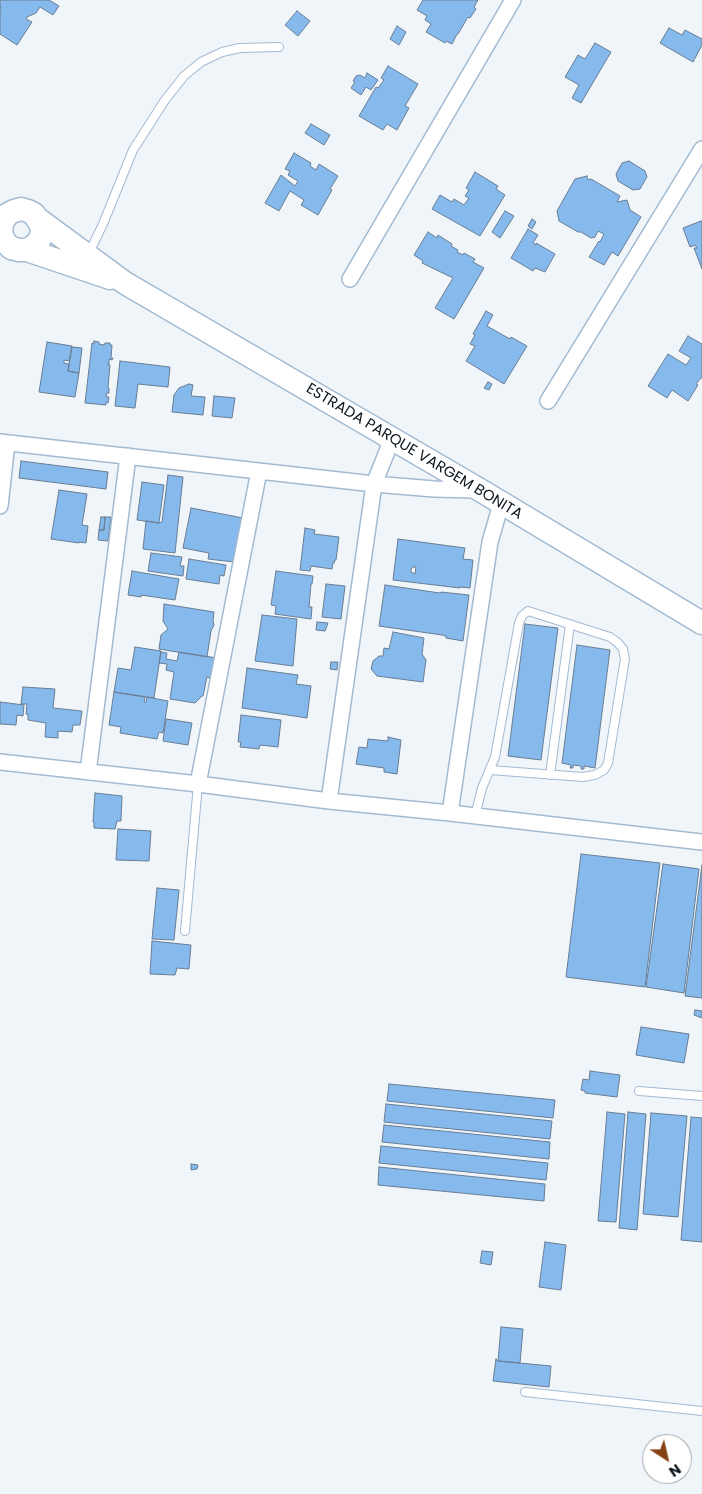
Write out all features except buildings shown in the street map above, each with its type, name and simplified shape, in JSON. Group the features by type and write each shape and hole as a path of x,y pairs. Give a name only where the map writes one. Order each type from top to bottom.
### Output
{"main road":[{"path":"21,209 28,210 38,219 42,232 35,245 27,250 19,250 11,248 4,242 2,221 21,209"},
{"name":"ESTRADA PARQUE VARGEM BONITA","path":"38,219 125,283 480,490 702,623"},
{"name":"ESTRADA PARQUE VARGEM BONITA","path":"27,250 125,283"}],"street":[{"path":"350,279 513,0"},
{"path":"548,402 702,149"},
{"path":"328,801 374,484 392,439"},
{"path":"0,506 4,442 374,484 434,489 480,490"},
{"path":"88,772 128,456"},
{"path":"198,784 259,470"},
{"path":"450,813 490,542 501,504"},
{"path":"0,762 198,784 328,801 702,842"}],"lane":[{"path":"88,254 103,224 133,150 165,100 184,76 201,62 222,52 240,48 279,47"},
{"path":"475,816 482,788 495,757 519,623 522,616 528,611 610,637 623,649 625,659 608,763 604,770 595,775 583,777 490,770"},
{"path":"550,775 570,624"},
{"path":"185,931 198,784"},
{"path":"638,1091 702,1096"},
{"path":"525,1392 702,1411"}]}
